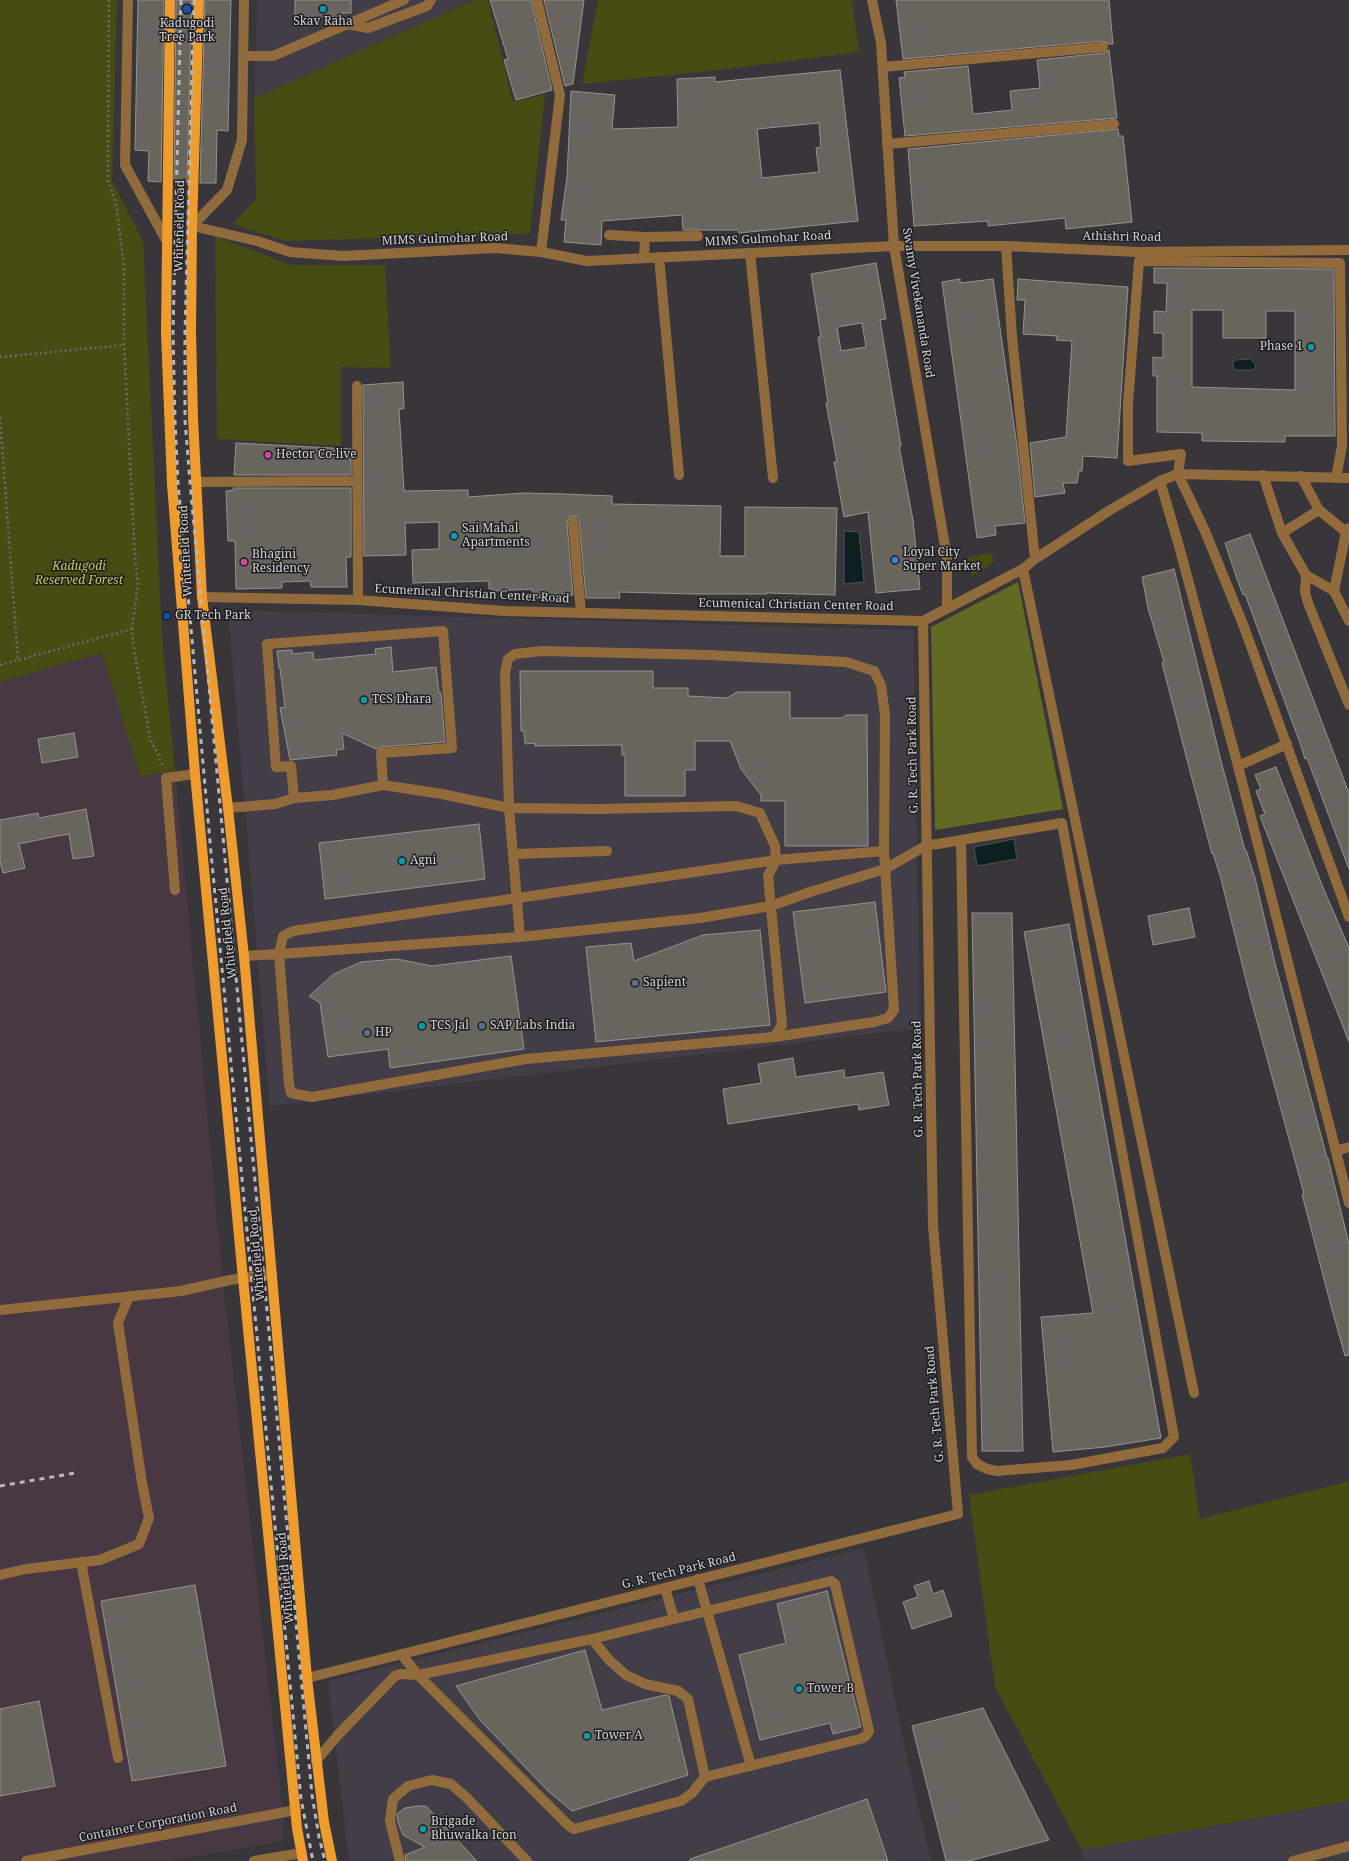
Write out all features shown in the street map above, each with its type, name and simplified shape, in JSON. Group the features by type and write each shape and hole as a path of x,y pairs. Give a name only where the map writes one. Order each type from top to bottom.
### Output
{"main road":[{"name":"Whitefield Road","path":"170,0 166,240 168,429 195,774 243,1278 296,1810 302,1857"},
{"name":"Whitefield Road","path":"199,0 192,226 191,340 202,597 228,808 244,956 307,1678 324,1822 332,1861"}],"street":[{"path":"128,0 125,166 166,240"},
{"path":"192,226 227,190 242,140 244,0"},
{"path":"243,56 273,56 404,0"},
{"path":"347,24 368,28 427,6 431,0"},
{"path":"537,0 560,95 541,252"},
{"name":"Swamy Vivekananda Road","path":"872,0 881,43 894,246 947,558 947,609"},
{"path":"883,67 1103,47"},
{"path":"888,144 1114,124"},
{"name":"MIMS Gulmohar Road","path":"192,226 257,241 290,252 342,256 495,248 541,252 587,261 894,246"},
{"path":"608,235 645,237 698,236"},
{"path":"644,258 645,237"},
{"name":"Athishri Road","path":"894,246 1006,246 1139,252 1349,250"},
{"path":"1006,246 1012,337 1035,559"},
{"path":"750,253 773,478"},
{"path":"659,257 680,475"},
{"path":"1336,478 1342,446 1345,263 1139,261 1128,403 1128,461 1181,454 1178,474 1205,531 1244,627 1349,917"},
{"path":"357,386 358,600"},
{"name":"Ecumenical Christian Center Road","path":"202,597 358,600 504,611 923,621 1023,569 1035,559 1110,510 1160,481 1178,474 1349,478"},
{"path":"1263,475 1282,533 1306,575 1334,591 1349,621"},
{"path":"1301,476 1319,510 1348,530 1334,591"},
{"path":"196,482 357,481"},
{"path":"1160,481 1238,766 1349,1203"},
{"path":"1282,533 1319,510"},
{"path":"573,522 581,613"},
{"path":"1023,569 1194,1393"},
{"path":"1306,575 1305,592 1308,603 1349,705"},
{"name":"G. R. Tech Park Road","path":"307,1678 958,1514 933,1226 923,621"},
{"path":"294,798 291,766 276,767 267,644 443,631 452,748 381,753 383,785"},
{"path":"520,937 517,898 509,808 505,673 508,659 515,654 542,651 710,655 846,662 874,671 881,685 885,715 884,851 894,1010 888,1018 874,1022 774,1037 526,1059 312,1097 291,1093 289,1084 279,954 283,936 293,931 517,898 776,860 884,851"},
{"path":"1238,766 1287,744"},
{"path":"175,890 166,778 195,774"},
{"path":"228,808 275,804 294,798 332,795 383,785 442,794 509,808 598,809 736,806 760,813 775,846 776,860 768,876 782,1025 774,1037"},
{"path":"244,956 520,937 700,918 770,906 885,869 927,845 1062,824 1174,1437 1163,1448 1071,1465 997,1471 987,1469 977,1464 972,1457 961,840"},
{"path":"513,854 607,851"},
{"path":"1336,1151 1349,1147"},
{"path":"0,1310 181,1291 243,1278 272,1274"},
{"path":"0,1575 26,1569 100,1560 139,1544 149,1518 140,1475 118,1323 129,1296"},
{"path":"81,1562 118,1758"},
{"path":"698,1580 751,1766"},
{"path":"316,1761 395,1676 406,1674 418,1675 592,1639 829,1581 836,1584 869,1731 866,1736 860,1739 705,1777 692,1793 681,1800 577,1828 571,1828 418,1675 401,1654"},
{"path":"665,1588 674,1619"},
{"path":"592,1639 610,1661 626,1675 645,1684 678,1691 688,1699 705,1777"},
{"path":"400,1861 390,1821 393,1799 408,1786 432,1780 451,1784 526,1861"},
{"name":"Container Corporation Road","path":"26,1861 296,1810"},
{"path":"1293,1861 1349,1846"},
{"path":"254,1861 302,1857"}],"path":[{"path":"109,0 108,180 116,204 124,267 124,345 135,558 138,583 132,629 134,657 150,738 166,772 166,778"},
{"path":"0,357 124,345"},
{"path":"0,417 18,660"},
{"path":"0,665 132,629"}],"shaded area":[{"path":"257,0 466,0 466,3 254,98"},
{"path":"1250,359 1256,364 1255,368 1252,370 1236,370 1233,367 1233,362 1236,360"},
{"path":"844,531 859,532 864,582 844,584"},
{"path":"228,610 913,630 920,1028 270,1106"},
{"path":"102,653 140,776 175,771 223,1282 282,1805 283,1841 169,1861 0,1861 0,682"},
{"path":"1014,839 1017,859 977,866 974,847"},
{"path":"864,1548 907,1759 931,1861 349,1861 328,1681"},
{"path":"1349,1801 1349,1861 1078,1861 1084,1860 1082,1850"}],"green space":[{"name":"Kadugodi Reserved Forest","path":"0,0 117,0 112,181 143,241 162,635 175,771 140,776 102,653 0,682"},
{"path":"474,0 488,0 513,102 545,94 530,234 286,241 233,224 256,199 254,98"},
{"path":"598,0 852,0 859,52 719,70 582,84"},
{"path":"215,236 291,265 385,265 391,368 341,367 341,446 217,439"},
{"path":"991,553 994,562 972,576 968,557"},
{"path":"1018,582 1063,809 935,830 931,627"},
{"path":"1190,1454 1200,1519 1349,1481 1349,1801 1082,1850 995,1687 969,1495"}],"building":[{"path":"138,0 164,0 161,182 148,181 149,151 135,150"},
{"path":"176,0 192,0 187,182 174,182"},
{"path":"205,0 231,0 228,131 217,130 216,183 200,183"},
{"name":"Skav Raha","path":"295,0 351,0 351,13 342,13 342,17 295,17"},
{"path":"490,0 531,0 552,90 516,100 504,60 508,59"},
{"path":"544,0 584,0 573,84 565,86"},
{"path":"896,0 1109,0 1113,44 1102,41 903,59"},
{"path":"1109,50 1117,118 905,136 899,78 905,77 904,72 968,66 973,114 1012,110 1010,91 1040,88 1037,60 1104,53"},
{"path":"840,70 858,221 739,233 738,230 683,230 682,215 602,221 601,245 564,242 566,220 561,220 567,177 571,91 615,95 612,129 678,127 677,79 715,77 715,82","holes":["819,123 821,147 816,148 819,172 762,178 757,129"]},
{"path":"1118,129 1119,136 1123,136 1132,222 1066,229 1065,218 988,226 988,221 914,226 908,149"},
{"path":"876,263 886,319 880,320 901,446 899,446 913,520 920,589 876,593 868,512 844,517 834,462 837,462 826,403 828,403 818,337 821,337 811,274","holes":["862,323 866,347 841,351 837,327"]},
{"name":"Phase 1","path":"1154,268 1334,269 1335,436 1285,436 1285,442 1202,441 1202,433 1157,432 1157,376 1153,376 1153,357 1163,358 1163,333 1154,333 1154,311 1166,312 1167,283 1154,283","holes":["1192,310 1223,310 1223,338 1266,338 1266,311 1295,311 1295,390 1192,387"]},
{"path":"960,279 960,283 993,279 1017,446 1025,523 995,526 996,535 977,538 942,282"},
{"path":"1018,279 1128,287 1117,458 1083,456 1082,471 1079,471 1077,483 1063,483 1065,493 1035,497 1030,443 1066,437 1072,341 1056,340 1057,336 1023,334 1025,300 1017,300"},
{"path":"403,382 404,409 399,409 404,491 468,490 468,497 523,493 612,496 612,504 721,506 720,556 745,556 745,507 837,508 835,595 619,592 620,598 586,598 579,521 578,518 573,516 569,517 567,523 573,595 533,598 532,589 493,591 493,589 489,589 489,581 413,583 412,550 439,549 439,522 405,523 406,555 364,556 363,385"},
{"path":"236,443 351,449 351,475 234,475"},
{"path":"234,488 351,488 351,557 346,557 347,587 311,587 310,581 282,582 282,588 236,589 235,541 228,541 226,491 233,490"},
{"path":"1250,534 1349,793 1349,869 1307,758 1305,759 1245,594 1243,595 1237,579 1225,543"},
{"path":"1174,569 1221,761 1245,850 1255,878 1275,963 1328,1158 1349,1244 1349,1355 1345,1356 1302,1194 1304,1194 1249,992 1221,879 1213,853 1212,854 1191,775 1162,663 1164,662 1148,608 1142,577"},
{"name":"TCS Dhara","path":"391,647 393,672 436,667 439,693 441,693 445,742 381,747 376,749 342,733 344,749 336,750 337,755 290,760 280,708 285,707 277,651 292,650 292,654 313,652 314,660 376,654 375,649"},
{"path":"520,671 653,671 653,688 688,688 688,696 727,698 737,692 790,692 790,718 842,718 846,715 867,715 868,846 785,846 785,801 761,801 761,795 741,769 730,741 695,741 695,770 685,770 685,796 625,796 625,755 622,755 622,745 535,746 535,743 525,744 524,731 521,731"},
{"path":"74,733 78,757 42,763 38,739"},
{"path":"1276,767 1322,885 1349,948 1349,1042 1260,816 1265,814 1256,791 1261,789 1255,775"},
{"path":"86,809 94,856 73,859 69,834 52,837 19,844 25,868 3,873 0,861 0,820 38,813 39,818"},
{"name":"Agni","path":"479,824 485,879 325,899 319,843"},
{"path":"875,902 886,992 805,1003 793,912"},
{"path":"1189,908 1195,937 1153,945 1148,916"},
{"path":"972,913 1012,913 1023,1451 982,1451"},
{"path":"1069,924 1161,1438 1105,1447 1053,1452 1041,1317 1093,1313 1024,932"},
{"path":"760,930 770,1025 596,1042 586,947 631,943 634,961 703,935"},
{"name":"TCS Jal","path":"511,956 524,1049 390,1068 388,1049 328,1057 320,1003 309,996 334,974 361,962 397,959 432,966"},
{"path":"793,1058 796,1077 844,1070 845,1078 883,1072 889,1105 859,1110 858,1104 728,1124 723,1089 761,1083 758,1064"},
{"path":"929,1581 933,1594 943,1590 952,1616 912,1629 903,1602 918,1597 914,1586"},
{"path":"195,1585 226,1766 132,1781 101,1601"},
{"name":"Tower B","path":"827,1591 861,1727 833,1734 830,1723 760,1740 739,1655 786,1643 777,1604"},
{"name":"Tower A","path":"585,1650 602,1710 665,1695 669,1696 688,1775 572,1811 547,1790 480,1720 456,1686"},
{"path":"39,1701 55,1786 0,1796 0,1709"},
{"path":"983,1708 1049,1840 969,1861 946,1861 912,1726"},
{"path":"867,1799 888,1861 690,1861 690,1859"},
{"name":"Brigade Bhuwalka Icon","path":"426,1806 477,1861 406,1861 405,1855 425,1847 403,1835 398,1822 397,1814 405,1808"}],"railway":[{"path":"181,0 173,331 178,483 210,842 301,1799 313,1861"},
{"path":"194,0 185,332 185,420 312,1795 319,1837 325,1861"},
{"path":"0,1486 75,1473"}],"place":[{"name":"Kadugodi Tree Park","path":"187,9"},
{"name":"Skav Raha","path":"323,9"},
{"name":"Phase 1","path":"1311,347"},
{"name":"Hector Co-live","path":"268,455"},
{"name":"Sai Mahal Apartments","path":"454,536"},
{"name":"Loyal City Super Market","path":"895,560"},
{"name":"Bhagini Residency","path":"244,562"},
{"name":"GR Tech Park","path":"167,616"},
{"name":"TCS Dhara","path":"364,700"},
{"name":"Agni","path":"402,861"},
{"name":"Sapient","path":"635,983"},
{"name":"TCS Jal","path":"422,1026"},
{"name":"SAP Labs India","path":"482,1026"},
{"name":"HP","path":"367,1033"},
{"name":"Tower B","path":"799,1689"},
{"name":"Tower A","path":"587,1736"},
{"name":"Brigade Bhuwalka Icon","path":"423,1829"}]}
